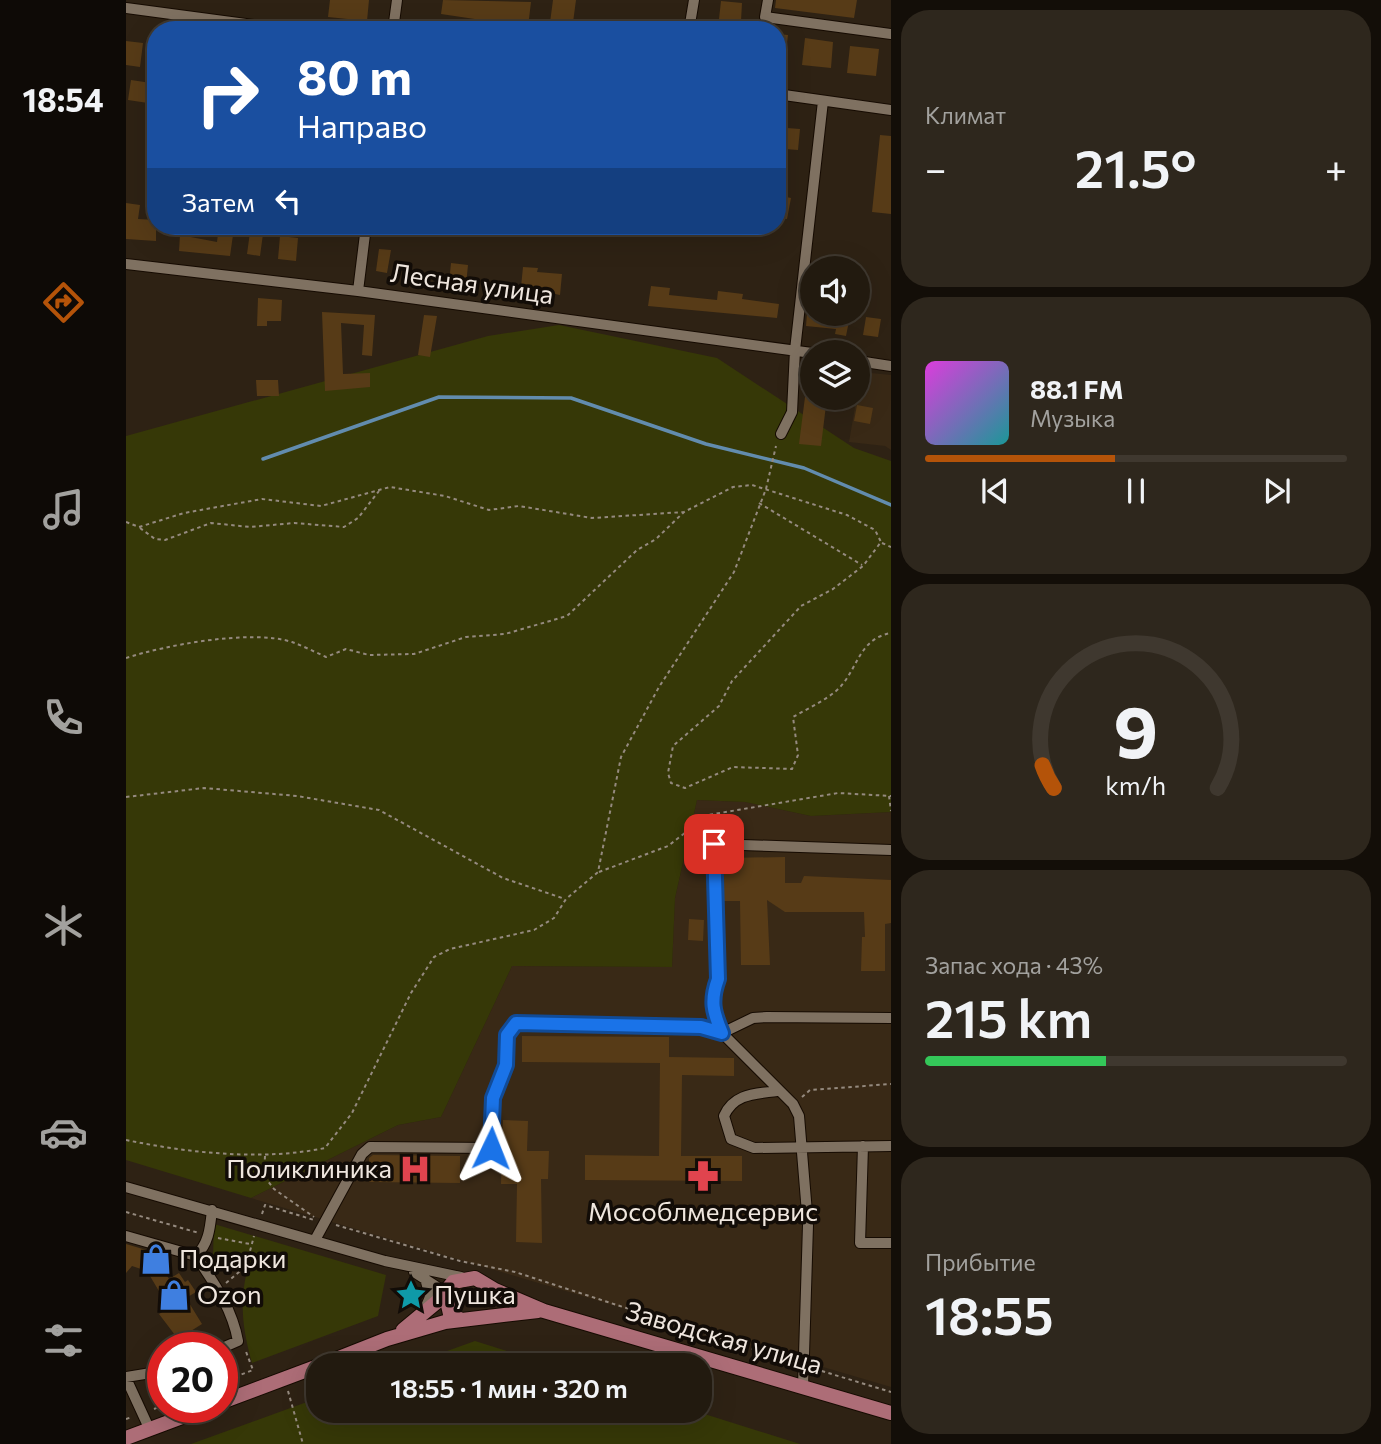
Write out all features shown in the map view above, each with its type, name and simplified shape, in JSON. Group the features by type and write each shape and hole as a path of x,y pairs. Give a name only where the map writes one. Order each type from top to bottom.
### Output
{"main road":[{"path":"387,1339 417,1321 445,1294 453,1282 463,1278 481,1280 495,1290 544,1311"},
{"path":"480,1317 486,1310 488,1295 481,1280"},
{"path":"445,1294 450,1314 461,1320"},
{"path":"351,1353 387,1339 461,1320 544,1311"},
{"name":"Заводская улица","path":"544,1311 891,1413"},
{"path":"238,1396 306,1371"},
{"path":"126,1438 163,1423"}],"street":[{"path":"394,21 397,0"},
{"path":"690,21 694,0"},
{"path":"768,0 765,17 891,34"},
{"path":"126,8 224,21"},
{"path":"786,95 891,110"},
{"path":"781,434 792,412 795,350 823,101"},
{"path":"358,291 365,235"},
{"name":"Лесная улица","path":"126,264 358,291 800,351"},
{"path":"870,362 891,366"},
{"path":"803,1387 808,1225 799,1116 793,1104 777,1091 722,1033 712,1009 712,996 718,979 714,844 891,850"},
{"path":"315,1240 362,1154 370,1147 491,1148 493,1098 506,1065 507,1035 516,1023 701,1027 722,1033 752,1018 891,1018"},
{"path":"777,1091 745,1096 732,1103 724,1116 731,1139 754,1148 891,1146"},
{"path":"863,1146 860,1243 891,1243"},
{"path":"126,1187 385,1261 463,1278"},
{"path":"196,1256 204,1248 209,1236 212,1210"},
{"path":"126,1236 196,1256 229,1308 236,1332"},
{"path":"385,1261 425,1278 445,1294"},
{"path":"417,1321 429,1301 425,1278"},
{"path":"147,1374 126,1377 149,1428"}],"path":[{"path":"598,872 621,757 659,687 734,572 766,489 775,448"},
{"path":"126,658 162,647 243,639 290,641 326,657 346,649 369,656 414,654 466,636 505,634 567,616 637,550 656,540 684,512 733,487 752,485 863,522 875,530 881,542 891,547"},
{"path":"139,527 184,513 262,499 321,506 382,489 418,490 489,510 519,506 592,518 684,512"},
{"path":"126,522 155,538 165,540 211,523 250,527 294,523 344,527 358,518 373,495 382,489"},
{"path":"759,503 863,566"},
{"path":"881,542 863,566 832,589 801,606 732,681 719,706 673,746 668,773 671,783 685,788 706,776 733,767 792,769 798,755 793,717 837,691 869,642 891,633"},
{"path":"126,797 204,788 297,796 379,810 503,878 566,899"},
{"path":"126,1140 160,1147 265,1154 295,1154 325,1148 352,1113 411,993 434,957 450,949 534,930 554,918 566,899 598,872 668,846 708,815 838,793 890,796 891,811"},
{"path":"793,1104 810,1090 891,1084"},
{"path":"265,1154 264,1176 274,1189 325,1222 460,1261 515,1272 645,1316 891,1392"},
{"path":"126,1212 251,1245 246,1266 218,1289"},
{"path":"238,1341 246,1350 253,1370 238,1376"},
{"path":"285,1379 303,1444"}],"shaded area":[{"path":"559,325 717,358 854,448 891,461 891,812 811,816 745,802 697,800 675,898 672,967 512,966 441,1117 398,1125 251,1198 126,1160 126,436 488,336"},
{"path":"870,373 891,375 891,450 885,446 849,442 854,410 870,410"},
{"path":"697,800 745,802 811,816 891,812 891,1387 251,1198 398,1125 441,1117 512,966 672,967 675,898"},
{"path":"214,1224 386,1275 378,1316 252,1363 243,1317 247,1271 213,1256"},
{"path":"475,1341 513,1353 442,1353"},
{"path":"306,1402 306,1423 712,1423 712,1416 800,1444 191,1444"}],"building":[{"path":"330,0 369,0 367,21 328,17"},
{"path":"443,0 531,2 529,21 488,21 441,14"},
{"path":"553,0 576,0 573,21 550,21"},
{"path":"776,0 857,0 854,18 775,8"},
{"path":"721,1 742,3 741,21 719,19"},
{"path":"805,38 833,42 831,68 802,65"},
{"path":"126,41 143,43 140,67 126,65"},
{"path":"850,46 879,49 876,76 847,73"},
{"path":"131,80 147,82 147,103 128,100"},
{"path":"787,128 800,129 798,150 786,149"},
{"path":"880,135 891,136 891,214 872,212"},
{"path":"786,197 791,198 786,219"},
{"path":"126,203 140,205 138,219 147,220 147,235 156,235 156,241 126,239"},
{"path":"180,235 217,242 218,235 233,235 230,256 179,251"},
{"path":"250,235 263,235 260,256 247,254"},
{"path":"280,236 298,238 296,261 278,259"},
{"path":"379,249 391,250 387,273 376,271"},
{"path":"451,263 468,265 466,285 449,283"},
{"path":"523,267 538,268 537,272 562,274 560,295 521,287"},
{"path":"651,286 670,288 669,295 717,300 718,291 743,294 742,299 779,304 777,318 648,306"},
{"path":"258,298 282,300 281,321 267,321 267,326 257,326"},
{"path":"322,312 375,315 372,356 362,355 364,325 341,323 343,374 370,373 370,387 325,391"},
{"path":"424,315 437,316 430,357 418,355"},
{"path":"870,318 881,319 878,337 863,335 864,326 870,326"},
{"path":"806,326 848,326 846,336 835,334 836,329"},
{"path":"256,380 278,380 279,396 257,396"},
{"path":"873,408 870,424 854,421 856,410"},
{"path":"803,410 825,410 821,446 799,444"},
{"path":"785,857 785,883 801,883 804,876 891,880 891,923 885,924 885,971 861,971 862,937 865,937 864,912 785,912 767,900 770,965 741,965 740,901 724,901 724,858"},
{"path":"689,919 704,920 703,941 688,940"},
{"path":"522,1036 669,1037 669,1057 734,1058 734,1076 682,1075 681,1156 742,1156 742,1181 585,1180 585,1155 659,1156 660,1063 522,1062"},
{"path":"503,1120 528,1121 527,1151 549,1151 548,1179 541,1179 542,1243 516,1242 517,1184 501,1184"},
{"name":"Поликлиника","path":"373,1155 460,1156 460,1183 369,1182 369,1158"},
{"path":"126,1244 153,1252 169,1279 179,1273 185,1282 188,1280 196,1292 186,1298 202,1324 189,1332 173,1332 159,1314 169,1308 147,1271 132,1266 126,1273"}],"waterway":[{"path":"263,459 439,397 571,398 706,444 804,468 891,505"}],"place":[{"name":"Поликлиника","path":"415,1169"},
{"name":"Мособлмедсервис","path":"703,1176"},
{"name":"Подарки","path":"156,1259"},
{"name":"Ozon","path":"174,1295"},
{"name":"Пушка","path":"411,1295"}],"route":[{"path":"491,1148 493,1098 506,1065 507,1035 516,1023 701,1027 722,1033 712,1009 712,996 718,979 714,844"}]}
